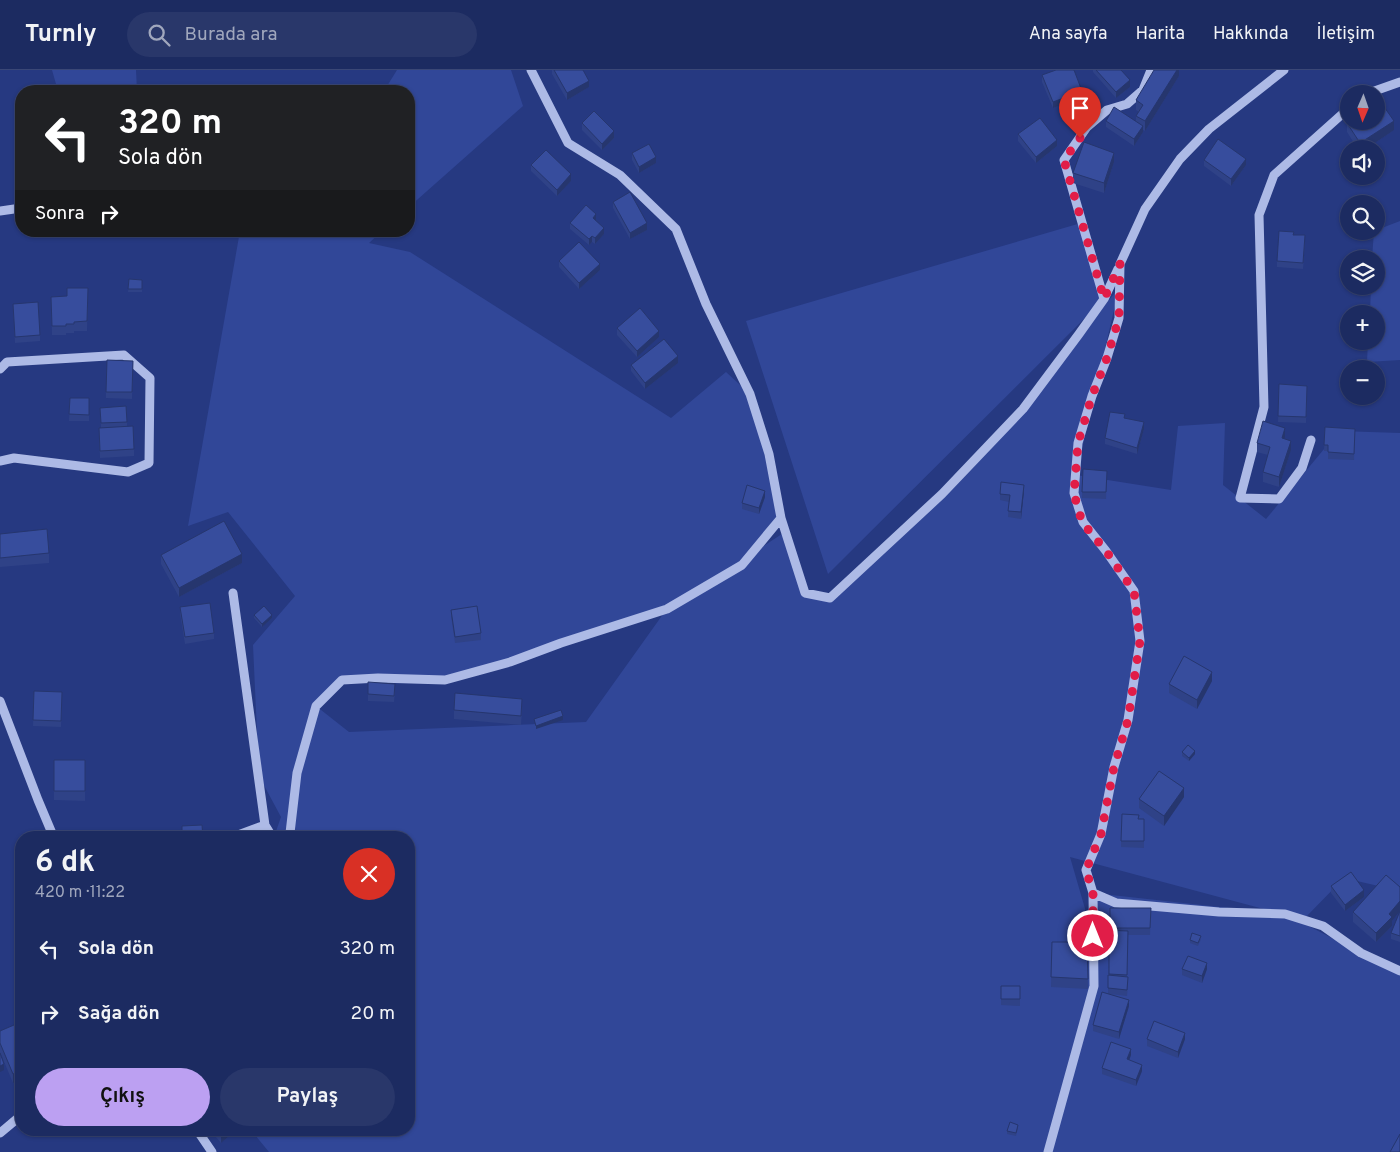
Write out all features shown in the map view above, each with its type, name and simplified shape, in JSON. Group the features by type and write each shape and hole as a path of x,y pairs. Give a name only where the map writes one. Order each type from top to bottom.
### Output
{"street":[{"path":"531,70 568,143 620,175 676,229 706,304 750,394 769,454 781,518 805,593 830,598 942,494 1024,409 1104,299 1145,209 1180,159 1209,129 1284,70"},
{"path":"1104,299 1064,160 1087,127 1107,110 1127,104 1143,90 1152,70"},
{"path":"1385,87 1400,82"},
{"path":"1311,440 1302,468 1280,499 1240,498 1264,407 1259,215 1274,175 1340,116"},
{"path":"0,211 15,209"},
{"path":"1048,1152 1094,986 1093,893 1086,870 1101,834 1114,767 1128,720 1140,641 1134,591 1106,551 1082,522 1074,494 1078,443 1119,318 1120,264"},
{"path":"0,369 4,362 124,355 150,378 149,463 128,472 14,458 0,462"},
{"path":"290,831 298,774 316,706 342,680 378,678 446,680 510,662 561,643 667,609 742,565 781,518"},
{"path":"233,593 265,825 269,831"},
{"path":"0,701 51,831"},
{"path":"249,831 265,825"},
{"path":"1093,893 1116,903 1219,912 1285,914 1323,926 1361,953 1400,971"},
{"path":"0,1133 15,1120"},
{"path":"201,1136 212,1152"}],"shaded area":[{"path":"52,70 136,70 137,85 56,85"},
{"path":"397,70 511,70 523,106 415,202 415,85 388,85"},
{"path":"1400,221 1400,360 1367,360 1368,350 1385,350 1385,305 1370,305 1371,295 1385,295 1385,250 1373,250 1373,240 1385,240 1385,227"},
{"path":"1081,223 1104,299 828,574 746,321"},
{"path":"239,237 376,237 369,243 410,252 671,418 726,372 750,394 781,518 753,553 785,532 805,593 830,598 976,459 1119,288 1076,475 1171,490 1178,426 1225,423 1223,485 1266,519 1339,431 1400,433 1400,891 1344,878 1303,920 1291,917 1400,973 1400,1152 269,1152 256,1136 415,1136 415,831 276,831 281,817 259,776 253,645 295,596 228,512 188,526","holes":["666,610 586,722 349,732 316,706 342,680 445,680","1070,857 1275,912 1093,893 1088,919"]}],"building":[{"path":"554,70 583,70 589,81 567,93"},
{"path":"1056,70 1074,70 1082,91 1053,102 1042,75"},
{"path":"1096,70 1121,70 1130,80 1116,92"},
{"path":"1154,70 1177,70 1145,121 1136,116 1143,105 1136,100"},
{"path":"1114,107 1143,126 1134,139 1106,121"},
{"path":"1385,108 1394,121 1385,127"},
{"path":"594,111 614,131 602,144 582,123"},
{"path":"1040,118 1057,140 1036,157 1018,134"},
{"path":"1352,130 1380,130 1365,140 1358,140"},
{"path":"1218,139 1246,159 1231,179 1204,160"},
{"path":"1084,142 1114,153 1104,183 1073,173"},
{"path":"649,144 656,157 639,167 632,153"},
{"path":"546,150 571,174 557,190 531,165"},
{"path":"630,192 647,223 630,233 613,202"},
{"path":"586,205 596,214 593,218 604,228 595,238 592,236 589,239 570,223"},
{"path":"1279,231 1294,232 1293,235 1305,235 1303,263 1277,261"},
{"path":"579,242 600,264 579,283 559,261"},
{"path":"129,279 142,280 142,289 128,289"},
{"path":"67,288 88,288 87,321 74,322 74,324 66,324 66,326 52,326 51,297 67,296"},
{"path":"38,302 40,335 15,337 13,304"},
{"path":"640,308 659,331 637,351 617,328"},
{"path":"664,339 678,356 645,383 631,365"},
{"path":"107,360 133,361 132,392 106,392"},
{"path":"1279,384 1307,386 1306,417 1278,416"},
{"path":"70,398 89,398 89,415 69,414"},
{"path":"126,406 127,422 101,423 100,408"},
{"path":"1110,412 1125,414 1124,418 1144,422 1137,448 1105,438"},
{"path":"1263,421 1285,428 1282,438 1291,441 1279,477 1263,472 1270,447 1257,443"},
{"path":"133,426 134,449 100,451 99,428"},
{"path":"1325,427 1355,429 1354,454 1328,452 1328,445 1324,445"},
{"path":"1083,469 1107,471 1106,492 1082,492"},
{"path":"1001,482 1024,485 1021,512 1008,511 1010,495 1000,494"},
{"path":"747,485 765,491 759,508 742,503"},
{"path":"224,521 242,554 179,588 161,555"},
{"path":"47,529 49,553 0,558 0,534"},
{"path":"210,603 214,633 185,637 180,607"},
{"path":"264,606 272,615 262,624 254,615"},
{"path":"477,606 481,633 455,637 451,610"},
{"path":"1184,656 1212,672 1197,700 1169,684"},
{"path":"368,682 395,684 394,696 368,694"},
{"path":"34,691 62,692 61,721 33,720"},
{"path":"455,693 522,699 521,716 454,710"},
{"path":"561,710 563,716 536,726 534,719"},
{"path":"1188,745 1195,751 1189,758 1182,752"},
{"path":"54,760 85,760 85,791 54,791"},
{"path":"1159,771 1184,788 1164,816 1139,799"},
{"path":"1122,814 1139,815 1138,819 1144,819 1144,841 1121,841"},
{"path":"202,825 202,831 182,831 182,826"},
{"path":"1351,872 1364,890 1345,905 1331,886"},
{"path":"1386,875 1400,887 1400,901 1389,914 1392,917 1376,933 1353,912"},
{"path":"1110,908 1151,908 1150,928 1110,928"},
{"path":"1400,911 1400,936 1391,933"},
{"path":"1101,930 1128,931 1127,975 1109,974 1109,948 1101,948"},
{"path":"1192,933 1201,936 1198,943 1190,940"},
{"path":"1052,942 1087,942 1088,979 1051,977"},
{"path":"1188,956 1207,963 1202,976 1182,969"},
{"path":"1108,975 1128,977 1127,990 1108,988"},
{"path":"1001,986 1020,986 1020,999 1001,999"},
{"path":"1102,992 1129,1000 1119,1032 1093,1025"},
{"path":"1154,1021 1185,1033 1178,1052 1147,1039"},
{"path":"15,1025 15,1073 13,1074 0,1043 0,1031"},
{"path":"1111,1042 1131,1049 1127,1059 1142,1065 1136,1080 1102,1068"},
{"path":"0,1053 4,1064 0,1066"},
{"path":"1010,1122 1018,1125 1016,1133 1007,1131"},
{"path":"1400,1134 1400,1152 1390,1152"}],"route":[{"path":"1080,138 1064,160 1104,299 1120,264 1119,318 1078,443 1074,494 1082,522 1106,551 1134,591 1140,641 1128,720 1114,767 1101,834 1086,870 1093,893 1093,936"}]}
